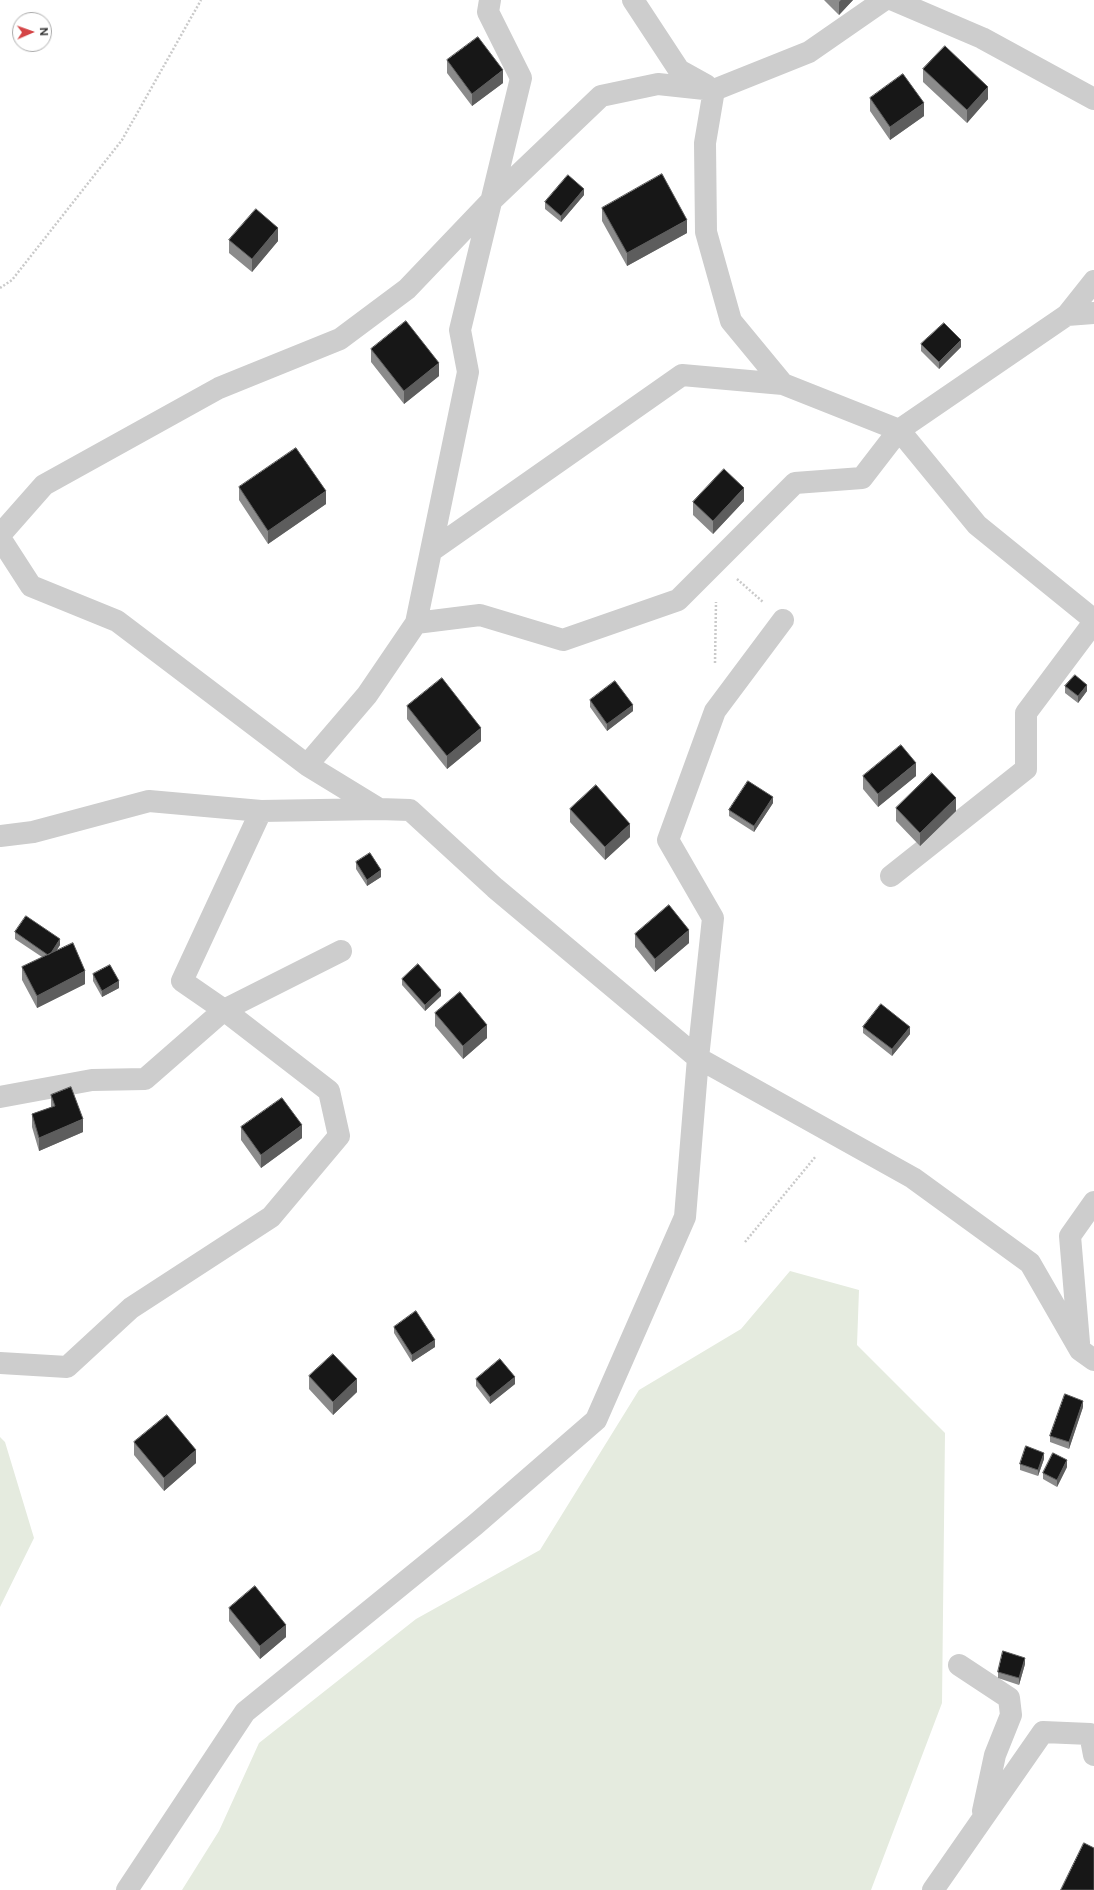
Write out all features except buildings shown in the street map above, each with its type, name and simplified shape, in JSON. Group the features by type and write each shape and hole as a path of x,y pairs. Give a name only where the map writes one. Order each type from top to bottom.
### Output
{"street":[{"path":"307,765 367,695 416,623 468,372 460,330 521,78 488,12 490,0"},
{"path":"633,0 679,70 714,90"},
{"path":"379,809 307,765 117,621 32,586 0,536 44,485 219,388 340,339 407,289 492,200 601,96 658,84 714,90 809,52 884,0"},
{"path":"893,0 982,38 1094,99"},
{"path":"714,90 705,143 706,232 731,321 783,384"},
{"path":"416,623 480,615 563,640 678,600 795,483 862,478 900,430 1067,315 1094,281"},
{"path":"1067,315 1094,313"},
{"path":"431,550 682,375 783,384 900,430 977,525 1094,621 1026,713 1026,769 891,876"},
{"path":"127,1890 245,1712 475,1526 596,1420 685,1217 698,1058 713,918 668,840 715,711 783,620"},
{"path":"0,836 33,832 149,801 262,811 379,809 410,810 495,888 698,1058 913,1178 1030,1263 1087,1355"},
{"path":"0,1363 67,1367 131,1308 272,1217 339,1136 329,1091 224,1010 182,981 262,811"},
{"path":"0,1097 92,1080 145,1079 224,1010 341,951"},
{"path":"1087,1355 1070,1236 1094,1202"},
{"path":"959,1665 1009,1698 1011,1715 995,1755 982,1820"},
{"path":"932,1890 1043,1732 1090,1734 1094,1755"}],"path":[{"path":"0,288 12,280 122,140 201,0"},
{"path":"716,562 783,620"},
{"path":"715,664 716,562"},
{"path":"745,1242 834,1134"}],"shaded area":[{"path":"790,1271 859,1290 857,1345 945,1433 942,1703 871,1890 182,1890 219,1831 259,1743 416,1619 540,1550 639,1390 741,1329"},
{"path":"0,1437 5,1442 34,1538 0,1607"}]}
